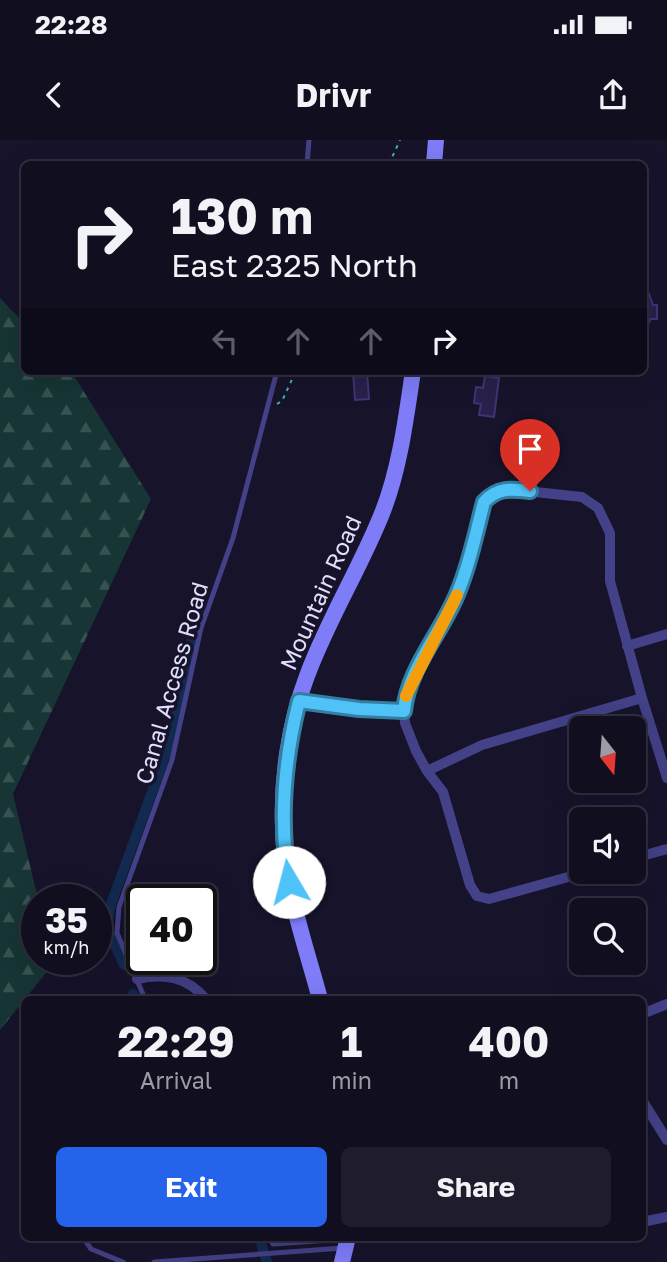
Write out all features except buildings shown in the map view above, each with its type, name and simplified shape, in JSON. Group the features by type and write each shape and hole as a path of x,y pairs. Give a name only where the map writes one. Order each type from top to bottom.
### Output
{"street":[{"path":"434,161 436,140"},
{"name":"Mountain Road","path":"319,996 284,854 285,778 293,724 322,641 382,512 400,452 412,375"},
{"path":"569,877 489,899 477,896 470,885 443,792 427,771 409,736 404,711 405,698 458,592 488,498 507,489 582,497 598,508 610,533 610,580 667,778"},
{"path":"628,646 667,634"},
{"path":"427,771 482,745 642,698"},
{"path":"299,701 359,709 404,711"},
{"path":"646,855 667,849"},
{"path":"137,979 157,976 187,981 203,996"},
{"path":"646,1012 667,1004"},
{"path":"646,1106 667,1140"},
{"path":"646,1221 667,1217"}],"lane":[{"path":"307,161 309,140"},
{"name":"Canal Access Road","path":"144,996 117,933 119,907 172,760 201,628 233,538 276,375"},
{"path":"86,1241 91,1249 123,1262"},
{"path":"271,1241 273,1244 346,1246"},
{"path":"154,1262 346,1246"}],"path":[{"path":"390,161 400,140"},
{"path":"269,405 282,401 294,375"}],"green space":[{"path":"0,298 21,320 21,375 74,375 151,499 13,794 34,884 21,884 21,975 44,975 27,996 21,996 21,1004 0,1030"}],"waterway":[{"path":"124,965 107,928 111,904 172,737 182,679 200,606"},
{"path":"260,1241 267,1262"}],"slow traffic":[{"path":"406,696 457,595"}],"route":[{"path":"289,882 284,854 285,778 299,701 359,709 404,711 405,698 413,678 458,592 484,502 492,493 507,489 530,491"}]}
